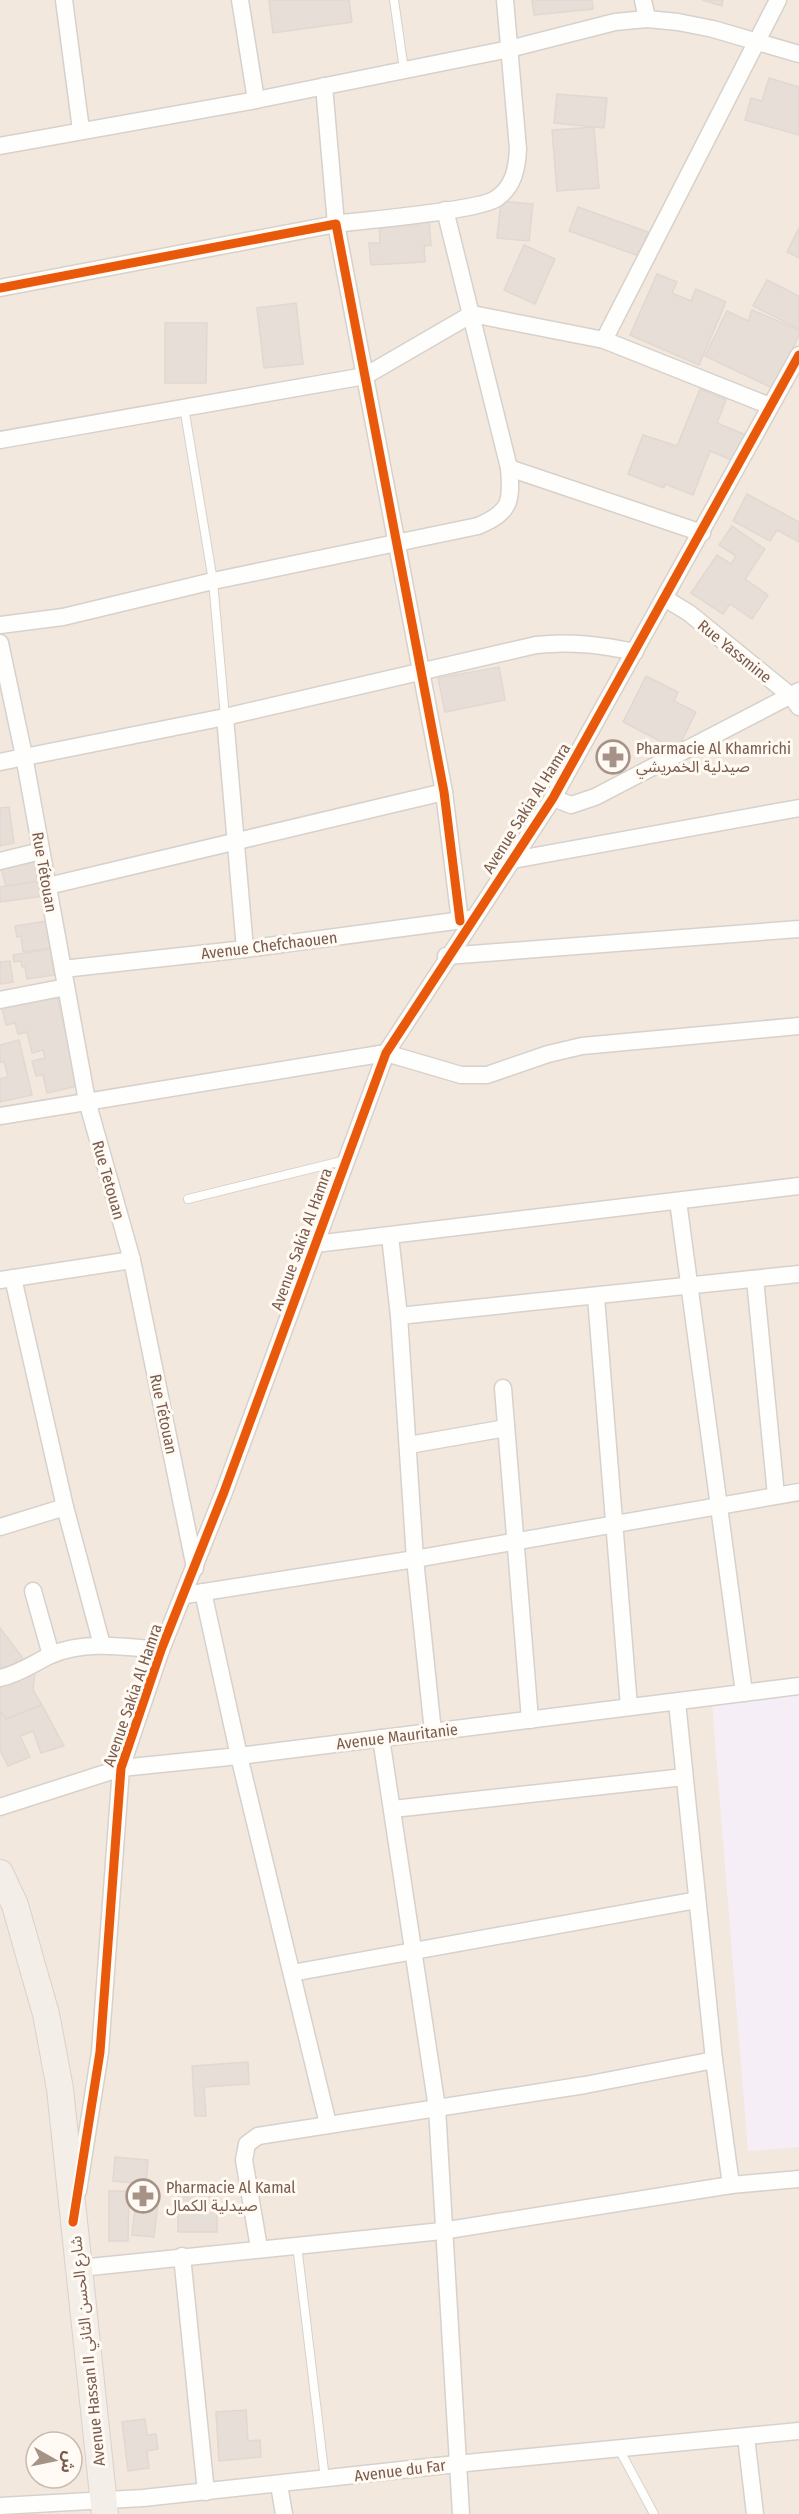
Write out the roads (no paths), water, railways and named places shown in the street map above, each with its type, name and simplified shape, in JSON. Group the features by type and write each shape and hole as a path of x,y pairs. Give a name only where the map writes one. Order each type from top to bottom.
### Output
{"main road":[{"name":"Avenue Hassan II شارع الحسن الثاني","path":"0,1873 15,1905 46,2014 60,2089 104,2506"}],"street":[{"path":"64,0 81,130"},
{"path":"240,0 255,100"},
{"path":"0,288 336,224 445,210 495,200 509,187 517,168 518,149 505,0"},
{"path":"643,0 647,19"},
{"path":"604,340 778,0"},
{"path":"0,146 255,100 509,49 615,22 647,19 713,29 799,54"},
{"path":"324,86 336,224 467,920"},
{"path":"0,625 63,617 213,581 478,526 497,518 506,509 511,492 508,468 445,210"},
{"path":"0,440 365,376 472,314 604,340 770,406"},
{"name":"Avenue Sakia Al Hamra","path":"73,2222 100,2052 121,1768 161,1650 195,1568 386,1053 467,920 513,860 553,798 666,599 799,355"},
{"path":"508,468 702,533"},
{"name":"Rue Yassmine","path":"666,599 689,613 796,698"},
{"path":"0,762 225,717 536,645 565,642 601,645 635,652"},
{"name":"Rue Tétouan","path":"0,644 24,756 87,1101"},
{"path":"553,798 571,805 595,797 796,698"},
{"path":"225,717 245,949"},
{"path":"48,886 444,792"},
{"path":"513,860 799,808"},
{"path":"0,861 41,851"},
{"name":"Avenue Chefchaouen","path":"63,969 245,949 467,920"},
{"path":"446,957 799,929"},
{"path":"0,1000 66,987"},
{"path":"0,1116 386,1053 461,1075 487,1075 548,1054 582,1046 799,1026"},
{"name":"Rue Tetouan","path":"87,1101 132,1260"},
{"path":"315,1244 799,1186"},
{"path":"678,1201 744,1693"},
{"path":"390,1236 409,1445 415,1559 433,1732"},
{"path":"102,1645 6,1279 132,1260"},
{"name":"Rue Tétouan","path":"132,1260 195,1568"},
{"path":"399,1316 596,1298 799,1274"},
{"path":"755,1279 776,1495"},
{"path":"596,1298 629,1707"},
{"path":"503,1389 530,1720"},
{"path":"409,1445 506,1428"},
{"path":"185,1594 415,1559 514,1539 799,1492"},
{"path":"0,1527 65,1507"},
{"path":"33,1591 51,1655"},
{"path":"203,1592 239,1756 328,2124"},
{"path":"0,1678 36,1665 51,1655 78,1647 102,1645 161,1650"},
{"name":"Avenue Mauritanie","path":"0,1808 121,1768 239,1756 799,1686"},
{"path":"677,1702 714,2060 730,2185"},
{"path":"381,1738 437,2108 442,2231 461,2514"},
{"path":"393,1809 684,1777"},
{"path":"292,1972 415,1952 697,1900"},
{"path":"259,2248 244,2160 247,2144 258,2136 585,2085 714,2060"},
{"path":"80,2268 442,2231 730,2185 799,2179"},
{"path":"182,2256 206,2492"},
{"name":"Avenue du Far","path":"0,2505 104,2506 206,2492 456,2464 799,2431"},
{"path":"746,2437 754,2514"},
{"path":"279,2485 284,2514"}],"lane":[{"path":"394,0 404,70"},
{"path":"184,407 213,581 225,717"},
{"path":"188,1199 346,1160"},
{"path":"297,2245 325,2479"},
{"path":"619,2449 654,2514"}],"place":[{"name":"Pharmacie Al Khamrichi صيدلية الخمريشي","path":"613,757"},
{"name":"Pharmacie Al Kamal صيدلية الكمال","path":"143,2196"}]}
